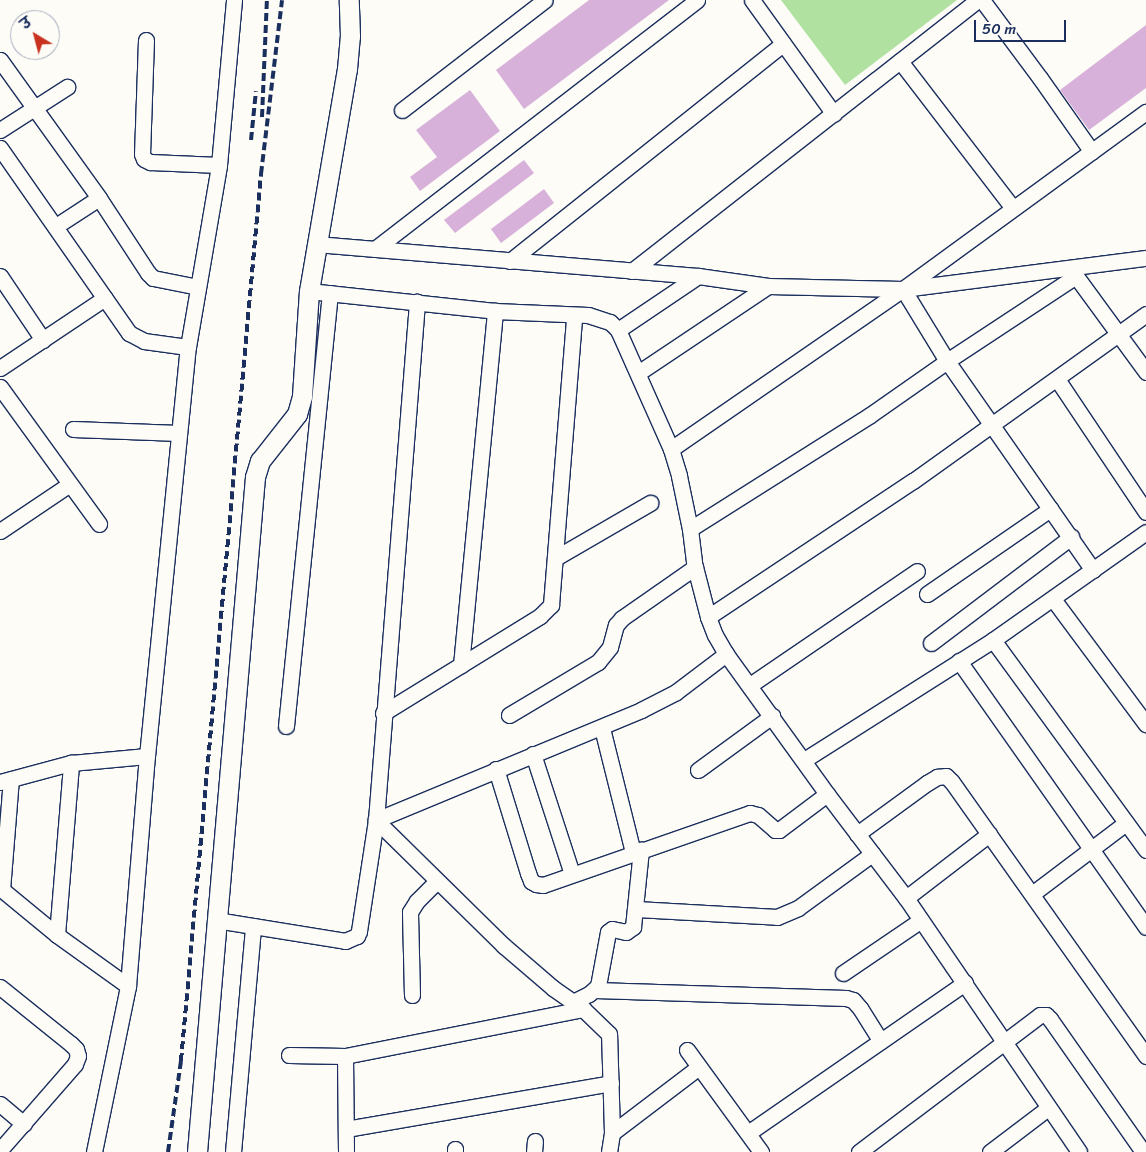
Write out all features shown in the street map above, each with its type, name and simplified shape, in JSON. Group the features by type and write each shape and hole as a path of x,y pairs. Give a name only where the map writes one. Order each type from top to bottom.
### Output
{"street":[{"path":"94,1152 128,986 147,756 188,347 219,165 234,0"},
{"path":"197,1152 255,477 260,461 290,426 301,404 309,291 347,69 350,36 349,0"},
{"path":"402,110 545,0"},
{"path":"375,249 697,0"},
{"path":"752,0 834,114"},
{"path":"632,271 978,0"},
{"path":"982,0 1092,152"},
{"path":"146,40 142,154 144,159 150,162 219,165"},
{"path":"510,261 783,44"},
{"path":"0,60 99,198 153,278 198,287"},
{"path":"900,61 1013,208"},
{"path":"0,130 67,86"},
{"path":"671,449 903,289 1146,112"},
{"path":"0,148 56,226 124,327 136,338 188,347"},
{"path":"56,226 99,198"},
{"path":"316,244 698,276 768,286 903,289 1073,272 1146,258"},
{"path":"1073,272 1146,372"},
{"path":"690,529 870,415 1073,272"},
{"path":"0,276 43,340"},
{"path":"618,330 698,276"},
{"path":"638,373 768,286"},
{"path":"903,289 947,360 1093,570"},
{"path":"309,291 495,311 597,317 610,322 618,330 671,449 679,476 690,529 695,567 708,617 726,654 804,760 826,794 906,898 1048,1108 1080,1152"},
{"path":"286,726 330,293"},
{"path":"0,368 105,298"},
{"path":"216,920 345,941 357,936 376,820 417,302"},
{"path":"461,665 495,311"},
{"path":"708,617 913,481 1146,314"},
{"path":"383,713 546,611 553,595 574,316"},
{"path":"1057,379 1146,512"},
{"path":"0,387 99,524"},
{"path":"73,428 179,433"},
{"path":"0,530 70,484"},
{"path":"556,557 650,503"},
{"path":"927,594 1050,509"},
{"path":"804,760 993,640 1146,532"},
{"path":"931,643 1071,537"},
{"path":"509,715 598,662 610,647 616,625 622,618 695,567"},
{"path":"750,686 917,571"},
{"path":"1053,599 1146,724"},
{"path":"993,640 1146,850"},
{"path":"376,820 496,769 602,728 676,692 726,654"},
{"path":"959,661 1090,850 1146,927"},
{"path":"698,770 772,716"},
{"path":"289,1055 345,1056 578,1006 594,990 600,981 608,932 612,929 626,932 631,930 636,909 637,850 602,728"},
{"path":"533,754 572,874"},
{"path":"128,986 57,935 1,889 3,779 70,763 147,756"},
{"path":"57,935 70,763"},
{"path":"496,769 531,881 542,885 637,850 750,813 758,815 778,830 826,794"},
{"path":"857,834 927,783 937,777 946,776 1146,1056"},
{"path":"376,820 504,946 578,1006 609,1034 612,1132 609,1152"},
{"path":"1032,894 1126,823"},
{"path":"906,898 989,834"},
{"path":"636,909 777,917 798,908 872,854"},
{"path":"412,995 410,912 417,901 437,881"},
{"path":"843,973 921,920"},
{"path":"233,1152 254,926"},
{"path":"748,1133 965,983"},
{"path":"0,987 71,1044 76,1049 78,1056 75,1064 0,1150"},
{"path":"594,990 846,998 853,1000 860,1008 881,1041"},
{"path":"859,1152 1005,1044 1034,1018 1046,1015 1143,1152"},
{"path":"687,1050 761,1152"},
{"path":"345,1056 346,1152"},
{"path":"612,1132 699,1067"},
{"path":"346,1129 610,1083"},
{"path":"0,1104 24,1124"},
{"path":"990,1152 1048,1108"}],"green space":[{"path":"781,0 957,0 845,85"}],"building":[{"path":"589,0 669,0 524,109 496,70"},
{"path":"1146,25 1146,88 1089,130 1060,90"},
{"path":"470,90 500,131 420,191 410,177 437,157 416,130"},
{"path":"524,160 534,173 455,233 444,220"},
{"path":"544,189 554,203 501,243 491,229"}],"railway":[{"path":"262,117 267,0"},
{"path":"168,1152 181,1061 261,174 282,0"},
{"path":"251,140 256,91"}]}
